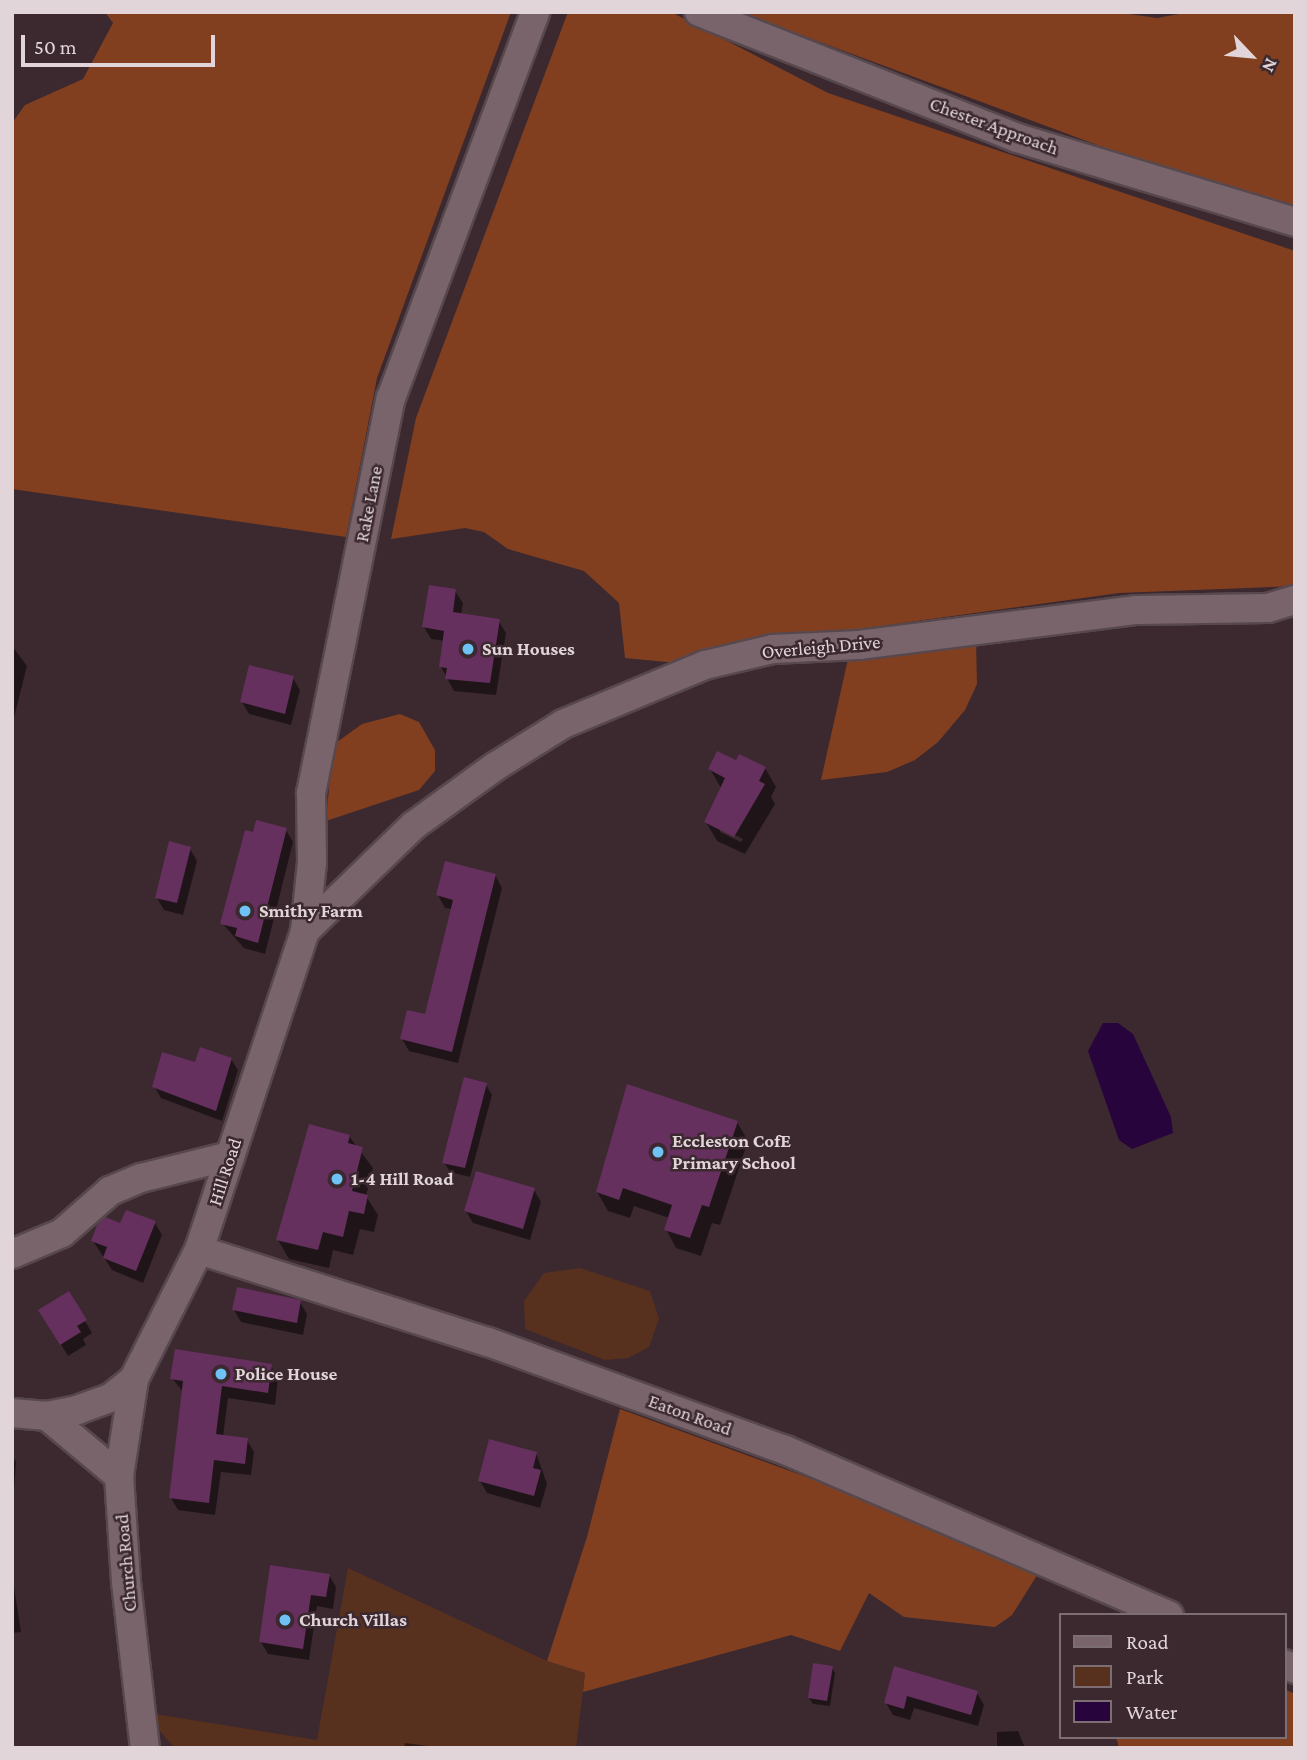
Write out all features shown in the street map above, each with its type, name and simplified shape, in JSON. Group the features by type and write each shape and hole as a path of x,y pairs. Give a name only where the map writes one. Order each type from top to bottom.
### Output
{"street":[{"name":"Rake Lane","path":"277,1013 305,932 312,862 311,793 391,398 535,12"},
{"name":"Chester Approach","path":"699,12 1017,138 1295,222"},
{"name":"Overleigh Drive","path":"305,932 413,825 496,766 563,724 705,665 772,649 859,645 1137,610 1268,608 1295,600"},
{"name":"Hill Road","path":"134,1379 199,1250 277,1013"},
{"path":"12,1254 62,1233 110,1191 141,1178 230,1157"},
{"name":"Eaton Road","path":"199,1250 488,1342 777,1447 1164,1613"},
{"path":"12,1413 47,1416 112,1397 134,1379"},
{"name":"Church Road","path":"134,1379 119,1476 126,1582 145,1748"},
{"path":"47,1416 119,1476"}],"green space":[{"path":"580,1268 650,1291 659,1319 649,1347 628,1358 605,1360 525,1329 524,1301 544,1273"},
{"path":"348,1568 547,1661 585,1673 576,1748 175,1748 158,1729 155,1714 317,1740"}],"shaded area":[{"path":"105,12 511,12 377,378 346,537 12,489 12,123 25,105 83,79 113,23"},
{"path":"568,12 671,12 828,93 1295,251 1295,586 1119,593 830,633 688,664 625,658 619,603 584,571 508,549 484,532 465,528 391,539 416,418"},
{"path":"739,12 1115,12 1157,18 1190,12 1295,12 1295,208 1116,152"},
{"path":"976,640 977,684 965,710 938,742 915,760 887,772 821,780 848,659"},
{"path":"400,714 419,722 435,750 435,771 419,790 326,821 333,745 362,724"},
{"path":"620,1409 842,1490 1039,1572 1012,1615 995,1627 904,1617 869,1593 840,1651 791,1635 583,1692 585,1673 547,1661 587,1537"},
{"path":"1286,1690 1295,1694 1295,1748 1119,1748 1117,1739 1286,1739"}],"water":[{"path":"1103,1023 1118,1023 1133,1034 1171,1117 1173,1133 1132,1149 1119,1140 1088,1051"}],"building":[{"name":"Sun Houses","path":"429,585 456,589 453,612 500,619 490,683 445,679 447,668 439,667 444,631 422,627"},
{"path":"249,665 294,676 285,714 240,702"},
{"path":"717,751 736,760 739,754 766,767 759,781 765,784 734,837 704,822 725,778 708,769"},
{"path":"256,820 287,828 258,943 235,936 237,928 220,924 245,830 253,832"},
{"path":"169,841 191,847 177,903 155,898"},
{"path":"445,861 496,874 452,1052 400,1039 407,1010 425,1014 453,900 436,895"},
{"path":"200,1047 232,1058 216,1111 152,1087 162,1052 195,1062"},
{"path":"464,1077 487,1083 465,1168 442,1163"},
{"path":"627,1084 738,1121 709,1207 702,1205 690,1238 664,1230 672,1205 623,1188 619,1200 596,1192"},
{"name":"1-4 Hill Road","path":"309,1124 350,1135 348,1143 363,1147 352,1191 368,1195 364,1214 349,1211 343,1237 323,1232 318,1250 276,1240"},
{"path":"476,1171 535,1188 523,1229 464,1211"},
{"path":"126,1210 156,1221 136,1271 103,1258 107,1247 91,1241 97,1225 105,1217 120,1223"},
{"path":"237,1287 301,1300 297,1323 232,1310"},
{"path":"69,1291 87,1320 77,1326 81,1332 60,1345 38,1310"},
{"path":"175,1349 272,1364 268,1393 222,1386 216,1434 248,1438 245,1464 214,1460 209,1503 169,1498 183,1381 170,1379"},
{"path":"489,1439 537,1452 533,1468 541,1470 534,1496 478,1481"},
{"name":"Church Villas","path":"270,1565 330,1574 326,1597 311,1595 303,1649 259,1642"},
{"path":"813,1663 833,1666 827,1701 808,1698"},
{"path":"894,1666 978,1691 971,1715 907,1696 904,1709 884,1703"}],"place":[{"name":"Sun Houses","path":"468,649"},
{"name":"Smithy Farm","path":"245,911"},
{"name":"Eccleston CofE Primary School","path":"658,1152"},
{"name":"1-4 Hill Road","path":"337,1179"},
{"name":"Police House","path":"221,1374"},
{"name":"Church Villas","path":"285,1620"}]}
